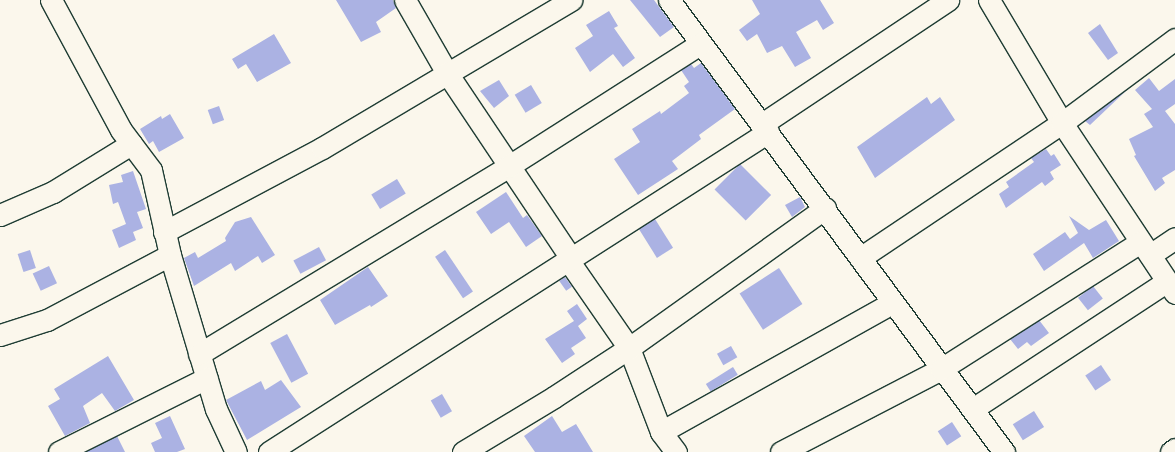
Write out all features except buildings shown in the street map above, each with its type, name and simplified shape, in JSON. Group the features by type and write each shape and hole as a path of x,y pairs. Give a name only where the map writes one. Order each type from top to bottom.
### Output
{"street":[{"path":"51,0 121,130 151,170 170,255 206,378 216,409 236,452"},
{"path":"405,0 447,73 629,348 661,432 676,452"},
{"path":"164,232 316,151 571,0"},
{"path":"669,0 700,44 825,208 941,369 974,408 1004,452"},
{"path":"268,452 569,259 765,128 948,0"},
{"path":"974,408 1171,287 1062,123 989,0"},
{"path":"860,258 1062,123 1175,39"},
{"path":"199,354 509,166 700,44"},
{"path":"0,215 53,192 131,144"},
{"path":"463,452 554,397 629,348 825,208"},
{"path":"781,452 941,369 1145,248 1175,238"},
{"path":"0,335 47,320 170,255"},
{"path":"661,432 892,303"},
{"path":"59,452 206,378"},
{"path":"1171,452 1175,449"}]}
